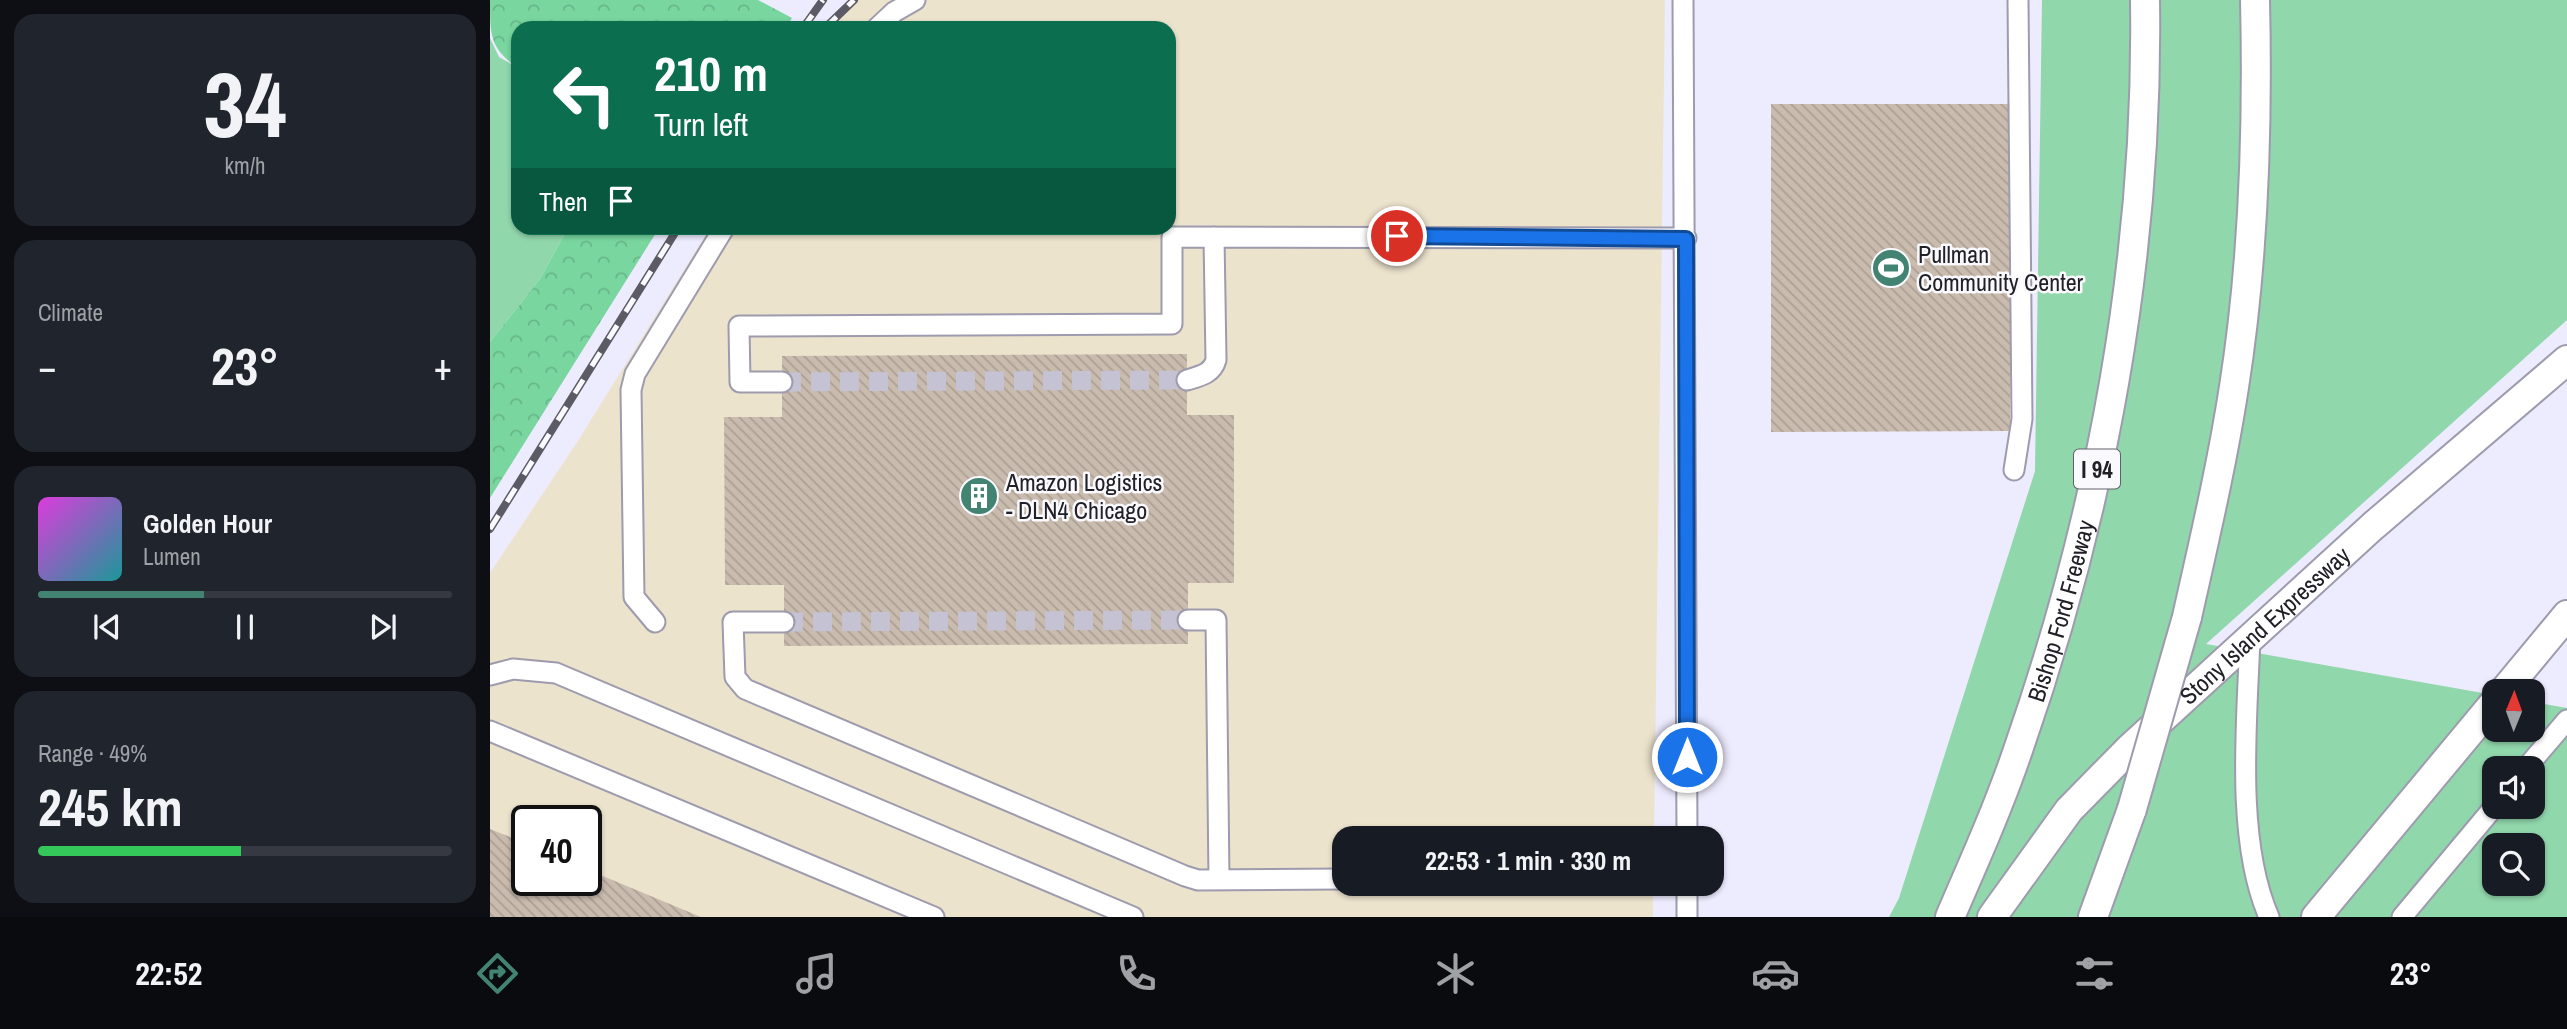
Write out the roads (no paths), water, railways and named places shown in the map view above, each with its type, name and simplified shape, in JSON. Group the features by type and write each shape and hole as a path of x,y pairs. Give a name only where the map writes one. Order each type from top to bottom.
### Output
{"highway":[{"name":"Bishop Ford Freeway","path":"1950,917 2018,751 2061,616 2090,506 2123,326 2137,216 2145,0"},
{"path":"2092,917 2132,809 2187,617 2234,386 2250,246 2257,75 2255,0"},
{"name":"Stony Island Expressway","path":"1992,917 2069,810 2130,748 2373,526 2567,360"},
{"path":"2514,679 2567,615"},
{"path":"2316,917 2482,717"}],"street":[{"path":"884,21 915,0"},
{"path":"1683,0 1687,826"},
{"path":"2014,470 2022,419 2018,0"},
{"path":"655,622 634,597 631,390 635,374 720,235"},
{"path":"782,382 740,382 739,326 1172,324 1172,237 1686,239"},
{"path":"1187,380 1205,375 1213,368 1216,359 1214,237"},
{"path":"1188,620 1216,620 1219,880"},
{"path":"784,622 733,622 735,677 745,689 1185,876 1219,880 1332,879"},
{"path":"2250,638 2246,766 2252,850 2269,917"},
{"path":"490,676 513,670 556,673 1133,917"},
{"path":"2536,756 2567,720"},
{"path":"490,731 934,917"},
{"path":"2402,917 2484,819"},
{"path":"1687,896 1687,917"}],"tunnel":[{"path":"782,382 1187,380"},
{"path":"784,622 1188,620"}],"railway":[{"path":"808,21 823,0"},
{"path":"832,21 854,0"},
{"path":"490,529 674,235"}],"place":[{"name":"Pullman Community Center","path":"1891,268"},
{"name":"Amazon Logistics - DLN4 Chicago","path":"979,496"}]}
